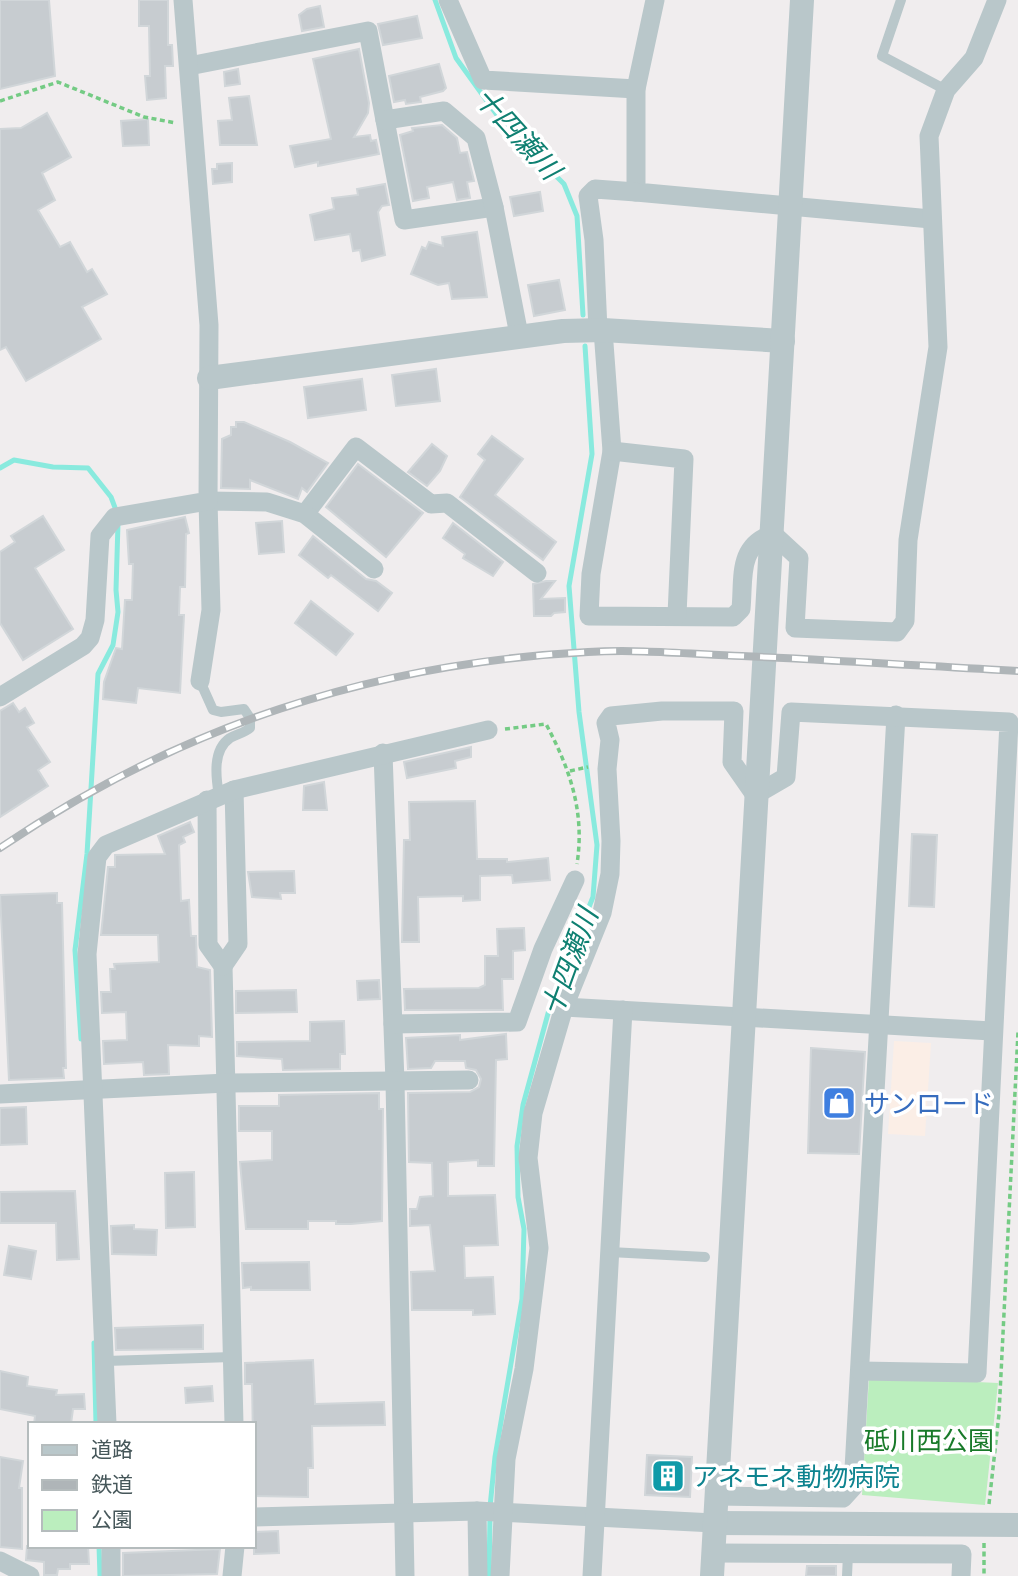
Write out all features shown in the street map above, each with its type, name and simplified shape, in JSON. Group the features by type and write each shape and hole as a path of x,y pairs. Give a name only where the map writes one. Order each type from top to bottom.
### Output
{"street":[{"path":"183,0 209,325 208,501 211,610 200,681"},
{"path":"448,0 483,79 636,89"},
{"path":"636,192 636,89 655,0"},
{"path":"802,0 774,534 755,795 746,1017 712,1564 848,1554 962,1554 961,1576"},
{"path":"774,534 799,558 795,628 897,632 905,621 908,540 938,347 929,136 946,90 974,58 997,0"},
{"path":"188,66 368,31 404,220 494,207"},
{"path":"385,120 444,111 476,138 494,207 519,335"},
{"path":"774,534 759,539 745,556 741,610 733,617 589,617 591,574 612,452 589,196 595,189 931,219"},
{"path":"209,378 519,335 601,330 783,341"},
{"path":"305,514 356,447 431,503 447,503 537,573"},
{"path":"612,452 684,459 677,615"},
{"path":"0,697 82,646 90,638 95,620 100,536 115,517 208,501 267,502 305,514 374,569"},
{"path":"500,1576 501,1511 506,1459 524,1369 539,1248 528,1158 533,1113 564,1007 602,913 610,874 607,769 610,740 606,723 611,716 662,711 734,711 732,762 755,795"},
{"path":"755,795 786,777 791,712 1009,722 996,883 976,1373 860,1371"},
{"path":"716,1496 843,1498 853,1487 896,715"},
{"path":"107,1422 95,1088 87,954 97,857 106,845 220,795 383,753 488,730"},
{"path":"383,753 395,1082 405,1576"},
{"path":"220,795 208,945 223,966 234,1422"},
{"path":"220,795 238,944 223,966"},
{"path":"393,1024 517,1022 543,949 575,880"},
{"path":"564,1007 992,1031"},
{"path":"592,1576 623,1010"},
{"path":"0,1094 227,1083 469,1080"},
{"path":"477,1511 478,1576"},
{"path":"256,1517 501,1511 714,1523 1018,1525"},
{"path":"111,1548 111,1576"},
{"path":"232,1576 235,1548"},
{"path":"0,1561 30,1576"}],"lane":[{"path":"901,0 882,56 946,90"},
{"path":"200,681 213,710 221,712 244,709 250,718 250,728 229,739 219,754 216,779 220,795"},
{"path":"610,1252 705,1257"},
{"path":"106,1361 232,1357"},
{"path":"847,1576 848,1554"}],"path":[{"path":"0,101 58,82 144,117 194,123"},
{"path":"488,730 546,724 570,771 577,807 579,849 575,880"},
{"path":"570,771 584,768"},
{"path":"984,1576 999,1413 1018,1032"}],"shaded area":[{"path":"894,1041 931,1043 925,1136 888,1134"}],"green space":[{"name":"砥川西公園","path":"869,1377 998,1383 985,1505 862,1495"}],"building":[{"path":"0,0 49,0 55,76 0,89"},
{"path":"139,0 168,0 168,45 172,45 173,66 165,66 166,98 147,100 145,76 150,76 149,26 139,26"},
{"path":"320,6 324,27 302,31 299,15 307,9"},
{"path":"417,16 422,38 383,45 378,24"},
{"path":"359,49 369,103 368,113 354,137 370,135 371,141 376,140 379,154 318,166 318,162 295,167 290,146 331,139 313,59"},
{"path":"439,64 446,88 443,91 420,97 421,102 394,102 389,76"},
{"path":"238,69 240,84 225,86 224,72"},
{"path":"249,96 257,145 220,145 218,121 232,120 229,98"},
{"path":"47,113 71,157 42,173 55,200 38,210 60,247 70,242 87,272 92,269 107,294 82,307 101,339 26,381 6,347 0,350 0,129 21,128"},
{"path":"148,119 149,145 123,146 121,121"},
{"path":"442,125 457,138 460,153 467,152 474,181 467,182 470,198 457,200 453,182 427,187 429,198 413,201 400,135 413,131 412,128"},
{"path":"232,163 232,182 213,184 212,169 217,169 217,164"},
{"path":"385,184 389,205 382,206 378,212 385,255 362,261 360,250 353,251 350,234 315,240 310,215 334,209 332,198 358,195 357,189"},
{"path":"540,192 543,211 514,216 510,197"},
{"path":"477,232 487,297 452,299 449,283 438,285 411,274 422,247 426,249 429,242 443,246 442,237"},
{"path":"559,280 565,310 534,316 528,285"},
{"path":"436,369 440,401 396,406 392,375"},
{"path":"362,379 366,410 308,418 304,387"},
{"path":"236,422 244,422 290,442 328,463 307,492 302,488 298,499 250,480 250,489 221,488 222,439 231,435 231,427 236,427"},
{"path":"492,436 523,459 495,495 556,542 543,560 460,497 485,460 478,454"},
{"path":"432,444 447,456 440,471 427,486 408,472"},
{"path":"358,464 423,513 386,557 326,507"},
{"path":"43,516 64,550 35,568 73,629 23,660 0,623 0,552 15,542 11,536"},
{"path":"185,517 189,533 186,534 185,587 180,587 179,615 184,615 180,693 138,688 136,703 103,699 104,682 116,648 122,649 125,600 132,600 133,564 129,564 127,530"},
{"path":"282,521 284,552 259,554 256,523"},
{"path":"453,523 503,562 493,576 463,558 465,554 443,538"},
{"path":"313,536 366,579 376,581 392,593 378,611 331,575 328,578 299,555"},
{"path":"555,581 541,599 565,598 565,612 551,616 534,616 533,584"},
{"path":"311,601 353,634 336,655 295,623"},
{"path":"13,703 19,712 25,708 34,723 27,727 50,762 38,770 48,786 0,817 0,711"},
{"path":"471,747 471,757 455,761 456,768 407,778 404,762"},
{"path":"324,782 327,810 303,810 304,786"},
{"path":"475,801 477,859 507,859 507,862 548,858 550,880 513,883 512,875 480,876 480,900 463,901 463,896 418,897 419,942 402,942 404,840 410,840 409,802"},
{"path":"190,822 194,832 183,837 185,842 179,845 181,901 189,900 191,936 196,936 197,967 210,970 212,1037 199,1036 199,1046 168,1045 169,1074 144,1075 143,1062 104,1064 103,1041 127,1040 126,1012 102,1013 101,992 111,992 110,969 115,969 114,964 159,962 158,935 101,935 108,867 115,867 115,855 165,854 158,836"},
{"path":"912,834 937,835 934,907 909,906"},
{"path":"294,871 295,893 280,893 281,899 252,897 248,872"},
{"path":"57,893 57,903 62,903 66,1068 63,1068 64,1078 9,1080 0,895"},
{"path":"524,928 525,950 513,951 513,979 502,979 503,1010 405,1010 404,989 479,988 485,985 485,956 498,956 497,929"},
{"path":"379,980 380,999 358,1000 357,981"},
{"path":"296,990 297,1012 236,1013 236,991"},
{"path":"344,1021 345,1054 340,1054 340,1069 283,1070 282,1059 237,1056 237,1042 310,1041 310,1022"},
{"path":"506,1034 507,1059 496,1060 494,1166 478,1166 478,1160 448,1162 448,1196 495,1195 498,1245 464,1246 465,1278 493,1277 495,1314 473,1315 473,1310 412,1310 411,1272 435,1271 430,1225 410,1226 410,1209 417,1209 420,1197 433,1196 432,1163 409,1162 408,1093 470,1092 479,1087 481,1079 476,1070 466,1068 465,1061 435,1061 431,1068 408,1069 406,1038 460,1035 460,1040"},
{"name":"サンロード","path":"811,1048 865,1052 859,1154 808,1153"},
{"path":"379,1093 379,1109 383,1109 382,1221 336,1224 336,1221 308,1221 308,1229 246,1229 240,1162 272,1160 272,1131 239,1131 239,1106 279,1106 279,1095"},
{"path":"26,1107 27,1144 0,1145 0,1108"},
{"path":"194,1172 195,1227 166,1228 165,1173"},
{"path":"75,1191 79,1259 57,1260 56,1223 0,1223 0,1192"},
{"path":"134,1225 134,1229 157,1230 156,1255 112,1254 111,1226"},
{"path":"9,1246 36,1251 31,1279 4,1275"},
{"path":"309,1262 310,1290 243,1288 242,1263"},
{"path":"203,1325 203,1349 116,1350 115,1328"},
{"path":"313,1360 315,1404 384,1402 385,1425 312,1426 313,1468 308,1468 308,1497 256,1496 256,1422 253,1422 252,1384 245,1384 245,1363"},
{"path":"0,1371 28,1377 27,1386 57,1390 56,1395 84,1394 85,1409 73,1409 71,1422 34,1422 35,1416 0,1409"},
{"path":"212,1386 213,1401 186,1403 185,1388"},
{"name":"アネモネ動物病院","path":"647,1455 692,1457 690,1497 645,1495"},
{"path":"0,1457 23,1461 19,1488 22,1488 22,1549 0,1547"},
{"path":"278,1531 279,1553 254,1554 256,1532"},
{"path":"27,1546 88,1548 89,1564 70,1564 70,1569 58,1569 57,1575 44,1575 44,1562 26,1560"},
{"path":"220,1549 217,1574 123,1576 123,1553"},
{"path":"807,1566 836,1566 836,1576 806,1576"}],"waterway":[{"name":"十四瀬川","path":"435,0 456,58 502,122 564,184 577,216 583,315"},
{"name":"十四瀬川","path":"490,1507 495,1457 522,1299 524,1229 518,1197 517,1146 523,1105 552,999 593,897 597,845 579,712 569,586 592,454 585,346"},
{"path":"0,468 14,460 53,467 88,468 111,497 117,513"},
{"path":"81,1039 75,950 87,854 98,674 113,645 118,612 118,523"},
{"path":"94,1343 96,1422"},
{"name":"十四瀬川","path":"489,1576 490,1516"},
{"path":"99,1548 100,1576"}],"railway":[{"path":"0,848 68,805 137,768 208,736 280,709 354,687 430,670 508,659 626,651 1018,671"}],"place":[{"name":"サンロード","path":"839,1103"},
{"name":"アネモネ動物病院","path":"668,1476"}]}
